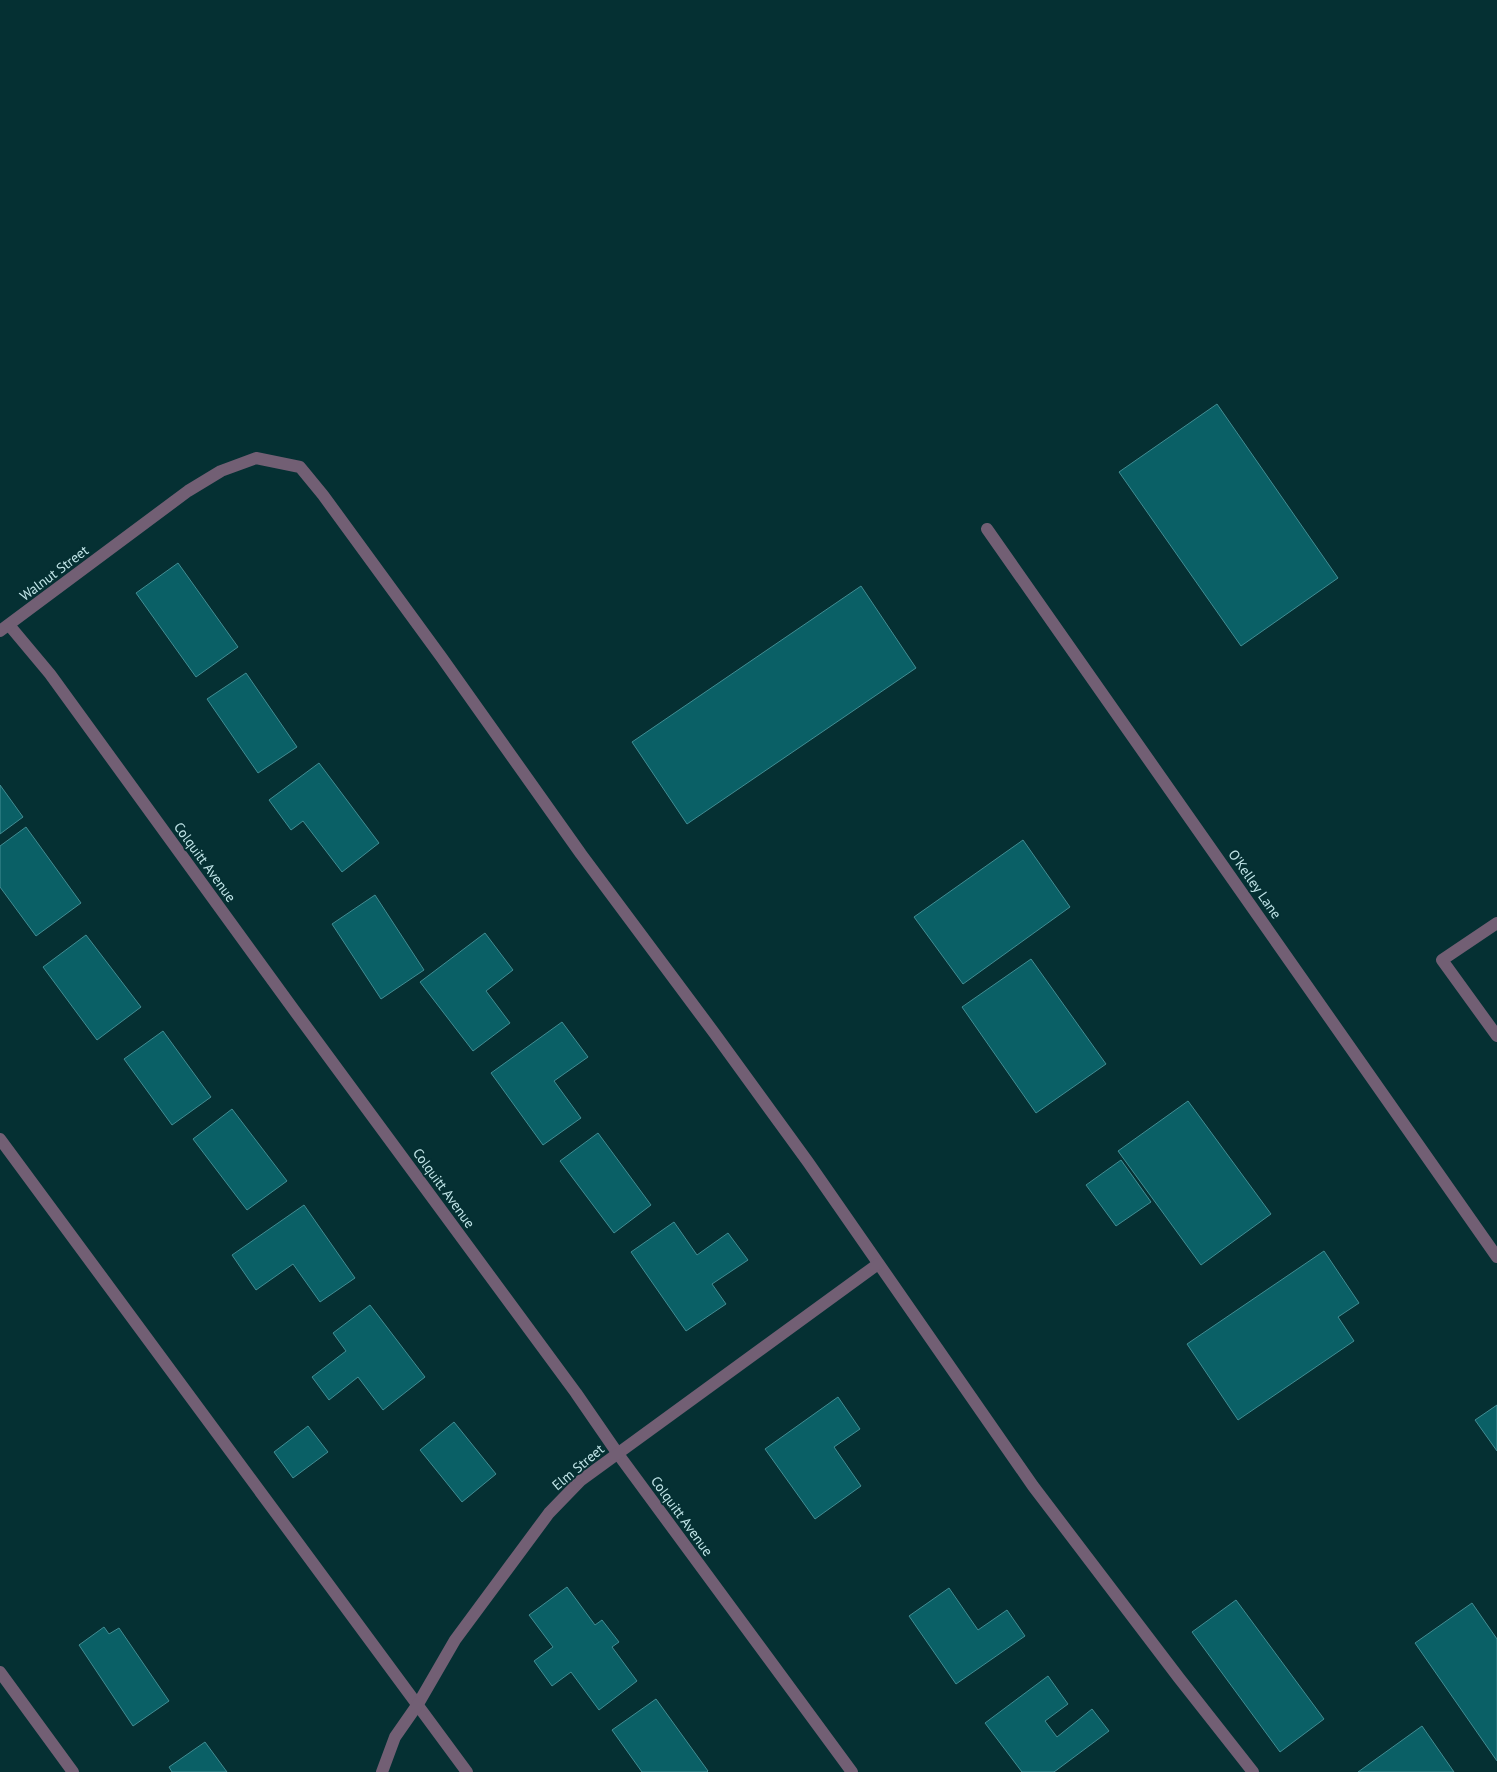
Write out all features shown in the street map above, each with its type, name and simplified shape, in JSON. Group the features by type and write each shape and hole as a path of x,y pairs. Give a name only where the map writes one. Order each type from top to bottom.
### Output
{"street":[{"name":"Walnut Street","path":"4,628 188,491 221,471 256,458 300,468 335,510 581,854 808,1162 1033,1486 1253,1772"},
{"name":"O'Kelley Lane","path":"987,530 1497,1257"},
{"name":"Colquitt Avenue","path":"4,628 50,674 852,1772"},
{"path":"1497,923 1442,960 1497,1036"},
{"path":"0,1139 467,1772"},
{"name":"Elm Street","path":"382,1772 395,1737 418,1704 455,1640 549,1512 580,1481 878,1264"},
{"path":"0,1672 73,1772"}],"building":[{"path":"1217,404 1338,578 1241,646 1119,472"},
{"path":"178,563 238,647 196,677 136,593"},
{"path":"861,586 916,668 687,824 632,742"},
{"path":"246,673 297,747 258,773 207,699"},
{"path":"319,763 379,843 342,872 303,821 291,830 269,800"},
{"path":"0,785 23,817 0,834"},
{"path":"26,827 81,903 36,936 0,887 0,846"},
{"path":"1023,840 1070,907 963,984 914,917"},
{"path":"375,895 424,970 381,999 332,924"},
{"path":"485,933 513,970 486,991 510,1023 473,1051 420,982"},
{"path":"86,935 141,1007 97,1040 43,967"},
{"path":"1031,959 1106,1064 1036,1113 962,1007"},
{"path":"562,1022 588,1057 554,1081 581,1118 543,1145 491,1073"},
{"path":"163,1031 211,1097 172,1125 124,1059"},
{"path":"1188,1101 1271,1214 1201,1265 1118,1151"},
{"path":"232,1109 287,1181 247,1210 193,1139"},
{"path":"598,1133 651,1205 614,1233 560,1161"},
{"path":"1121,1160 1151,1202 1116,1226 1086,1185"},
{"path":"304,1205 355,1278 320,1302 293,1264 256,1290 232,1255"},
{"path":"674,1222 697,1255 728,1233 748,1260 712,1284 726,1304 686,1331 631,1252"},
{"path":"1324,1251 1359,1303 1338,1317 1354,1341 1238,1420 1187,1344"},
{"path":"370,1305 425,1377 383,1410 358,1377 329,1400 312,1377 346,1351 333,1333"},
{"path":"838,1397 860,1429 834,1447 861,1486 815,1519 765,1449"},
{"path":"1497,1405 1497,1451 1475,1420"},
{"path":"454,1422 496,1474 462,1502 420,1450"},
{"path":"308,1426 328,1452 293,1478 274,1452"},
{"path":"567,1587 595,1625 602,1620 619,1642 612,1647 637,1681 599,1710 571,1672 552,1686 534,1661 553,1647 529,1615"},
{"path":"949,1588 978,1630 1007,1610 1025,1636 956,1684 909,1616"},
{"path":"1236,1600 1324,1719 1280,1752 1192,1632"},
{"path":"1472,1603 1497,1639 1497,1761 1415,1643"},
{"path":"104,1627 109,1634 119,1628 169,1701 133,1726 79,1645"},
{"path":"1048,1676 1068,1704 1045,1721 1057,1737 1092,1709 1109,1731 1054,1772 1022,1772 985,1723"},
{"path":"656,1699 707,1772 642,1772 612,1730"},
{"path":"1422,1726 1454,1772 1358,1772"},
{"path":"205,1742 227,1772 172,1772 169,1767"}]}
